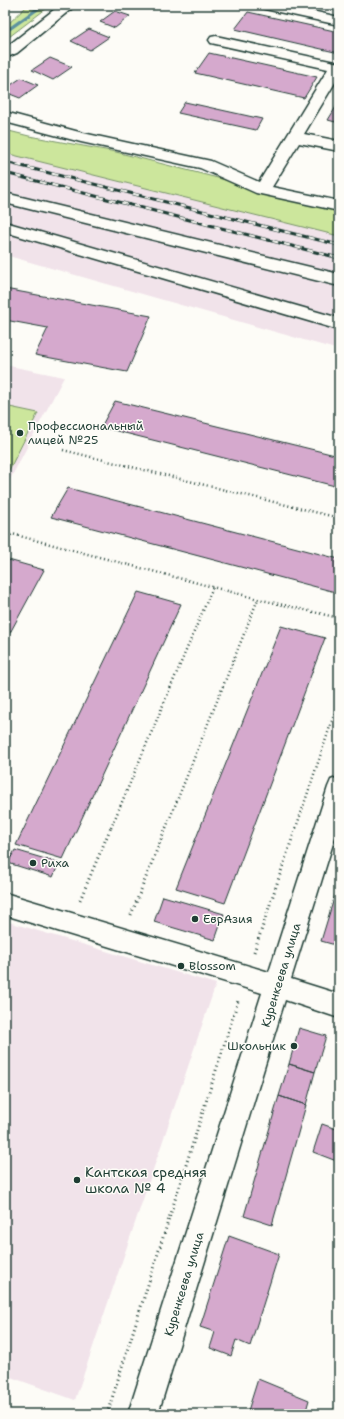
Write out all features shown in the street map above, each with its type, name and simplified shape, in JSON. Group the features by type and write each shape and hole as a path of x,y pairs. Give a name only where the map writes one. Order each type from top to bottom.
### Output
{"street":[{"path":"5,54 69,5"},
{"path":"264,5 339,21"},
{"path":"216,40 338,66 262,190"},
{"path":"5,117 82,137 205,164 262,190 339,206"},
{"path":"295,137 339,146"},
{"path":"5,198 339,280"},
{"path":"5,227 339,324"},
{"name":"Куренкеева улица","path":"143,1414 339,787"},
{"path":"5,904 246,976 339,1006"}],"path":[{"path":"63,450 339,518"},
{"path":"5,541 12,534 258,599 339,618"},
{"path":"78,906 213,587"},
{"path":"129,921 258,599"},
{"path":"107,1414 246,976 339,700"}],"shaded area":[{"path":"5,139 339,221 339,350 5,255"},
{"name":"Профессиональный лицей №25","path":"5,365 64,377 5,489"},
{"name":"Кантская средняя школа № 4","path":"5,921 216,984 75,1400 5,1375"}],"green space":[{"path":"28,5 51,5 5,40 5,27"},
{"path":"5,130 29,136 116,152 339,209 339,236 5,153"},
{"path":"5,406 38,413 5,478"}],"building":[{"path":"115,11 130,16 115,28 100,22"},
{"path":"248,12 339,32 339,53 235,29"},
{"path":"89,29 109,37 90,50 71,41"},
{"path":"209,53 317,77 304,98 195,73"},
{"path":"50,58 72,67 53,80 32,70"},
{"path":"21,78 38,85 20,98 5,92 5,89"},
{"path":"185,102 262,119 256,130 178,113"},
{"path":"339,102 339,123 328,120"},
{"path":"5,289 151,316 127,372 35,355 48,328 5,320"},
{"path":"115,401 339,456 339,487 101,427"},
{"path":"68,488 339,559 339,593 51,517"},
{"path":"5,559 44,570 5,642"},
{"path":"138,592 181,604 63,859 16,845"},
{"path":"281,626 325,638 225,903 176,888"},
{"path":"15,850 59,863 53,877 8,863"},
{"path":"339,882 339,946 321,941"},
{"path":"163,896 224,914 215,940 154,922"},
{"path":"299,1028 326,1036 315,1072 289,1064"},
{"path":"289,1064 315,1072 306,1105 279,1096"},
{"path":"279,1096 306,1105 272,1225 244,1216"},
{"path":"322,1124 339,1130 339,1162 313,1152"},
{"path":"229,1236 279,1254 250,1346 236,1340 231,1356 210,1348 215,1332 200,1327"},
{"path":"258,1379 309,1400 305,1414 247,1414"}],"waterway":[{"path":"5,32 43,5"}],"railway":[{"path":"5,162 339,245"},
{"path":"5,173 339,258"}],"place":[{"name":"Профессиональный лицей №25","path":"20,433"},
{"name":"Риха","path":"33,863"},
{"name":"ЕврАзия","path":"195,919"},
{"name":"Blossom","path":"181,966"},
{"name":"Школьник","path":"294,1046"},
{"name":"Кантская средняя школа № 4","path":"77,1180"}]}
